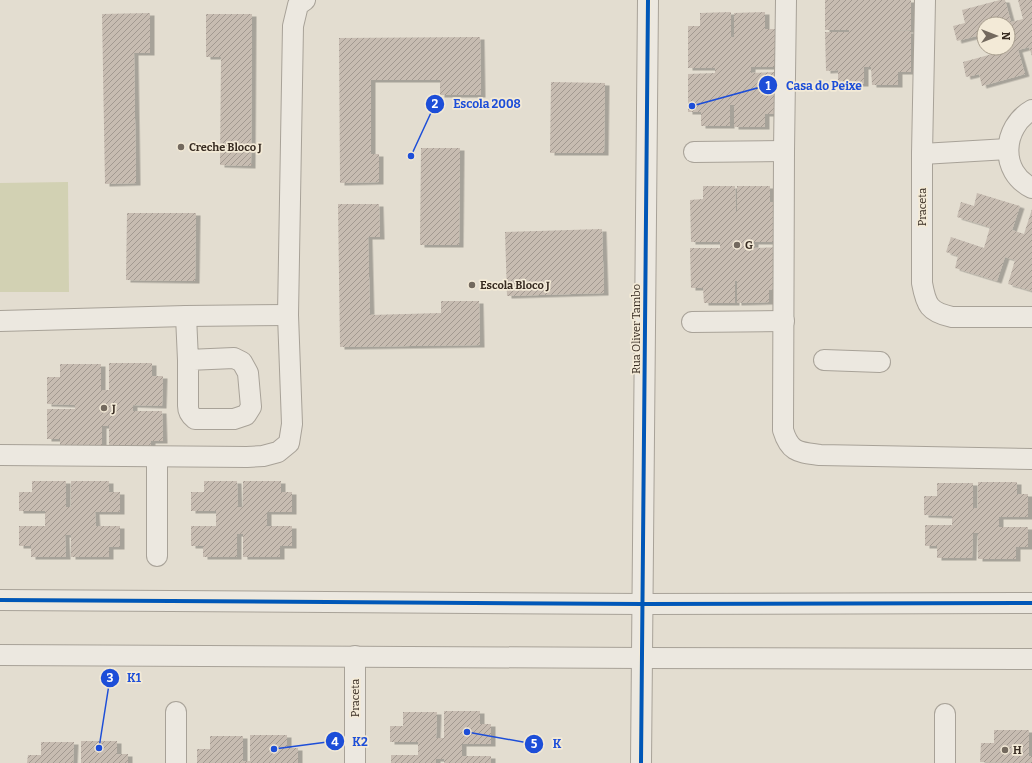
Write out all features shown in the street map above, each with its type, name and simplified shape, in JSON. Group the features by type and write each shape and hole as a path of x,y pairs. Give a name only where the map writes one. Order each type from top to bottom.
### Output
{"street":[{"name":"Rua Oliver Tambo","path":"641,763 648,0"},
{"path":"786,0 783,430 786,441 792,448 805,453 820,455 1032,459"},
{"name":"Praceta","path":"925,0 922,154 922,283 925,298 931,308 941,314 952,317 1032,317"},
{"path":"0,455 247,457 263,456 278,452 289,443 292,424 288,315 293,26 302,2"},
{"path":"1032,110 1021,117 1014,126 1008,148 1009,160 1014,171 1021,180 1032,188"},
{"path":"922,154 1008,148"},
{"path":"694,152 784,151"},
{"path":"0,321 288,315"},
{"path":"186,316 188,360"},
{"path":"692,322 784,321"},
{"path":"824,360 880,362"},
{"path":"157,457 157,556"},
{"path":"0,600 643,604 1032,603"},
{"path":"0,655 1032,659"},
{"name":"Praceta","path":"355,656 355,763"},
{"path":"176,712 176,763"},
{"path":"945,714 945,763"}],"green space":[{"path":"68,182 69,292 0,292 0,183"}],"building":[{"path":"825,0 911,0 911,30 888,31 911,31 911,72 898,72 898,85 872,85 871,67 864,67 864,84 838,84 838,70 826,71 825,32 849,32 849,30 825,30"},
{"path":"1005,0 1009,16 976,16 976,36 957,41 953,26 965,23 962,10"},
{"path":"1018,0 1032,0 1032,56 1029,47 1018,50 1025,74 982,86 979,74 966,77 963,62 985,56 1016,56 1016,21 1023,19"},
{"path":"731,12 731,37 734,37 734,13 765,12 765,29 777,29 777,67 751,67 751,73 777,72 778,114 765,114 765,127 734,127 734,105 730,105 730,126 701,126 701,112 688,112 688,74 715,73 715,68 688,68 688,26 700,26 700,13"},
{"path":"150,13 150,53 134,53 136,183 105,184 102,14"},
{"path":"206,14 252,14 251,166 220,165 221,57 206,57"},
{"path":"480,37 481,95 440,95 440,80 371,80 371,154 379,154 379,182 340,183 339,38"},
{"path":"551,82 605,83 604,153 550,153"},
{"path":"421,148 460,148 459,245 420,245"},
{"name":"G","path":"703,186 735,186 736,211 737,186 770,186 770,202 782,202 782,242 754,242 754,248 782,247 782,289 769,290 769,302 737,303 737,281 735,281 735,303 704,303 703,288 691,288 690,248 720,248 720,242 691,242 690,200 703,199"},
{"path":"977,193 1020,206 1012,230 1024,234 1032,209 1032,291 1008,284 1015,260 1005,257 997,281 955,268 958,256 946,252 951,237 984,248 990,227 957,217 961,202 974,206"},
{"path":"338,204 379,204 380,237 368,237 370,315 441,313 441,301 479,301 480,345 340,347"},
{"path":"127,213 196,213 195,281 126,280"},
{"path":"602,229 604,293 507,296 505,232"},
{"name":"J","path":"109,363 152,363 152,376 163,376 162,406 133,405 133,411 162,411 163,441 151,441 150,452 109,452 109,426 102,426 102,451 60,451 60,439 47,439 47,409 75,409 75,405 47,404 47,377 60,377 60,364 101,364 101,390 109,390"},
{"path":"32,481 66,481 66,507 71,507 71,481 109,481 109,492 120,492 120,512 95,512 96,526 120,526 120,547 109,547 109,557 71,557 71,535 65,535 66,557 31,557 31,546 19,546 19,526 45,526 45,511 19,511 19,492 32,492"},
{"path":"204,481 237,481 238,507 243,507 243,481 281,481 281,492 292,492 292,512 267,512 267,526 292,526 292,546 280,546 280,557 243,557 243,534 237,534 237,557 203,557 203,546 191,546 191,526 216,526 216,511 191,511 191,492 204,492"},
{"path":"978,482 1017,482 1017,494 1028,494 1028,517 999,517 999,527 1028,527 1028,547 1016,547 1016,559 978,559 978,533 973,533 972,558 937,558 937,546 925,546 925,525 952,525 952,516 924,515 924,496 937,496 937,483 973,483 973,508 978,508"},
{"path":"444,711 480,711 480,724 491,724 491,744 462,744 462,756 491,756 491,763 444,763 444,759 436,759 436,763 391,763 391,755 418,755 418,742 390,742 390,726 403,726 403,712 437,712 436,738 444,738"},
{"name":"H","path":"994,730 1029,730 1029,756 1032,756 1032,763 980,762 981,743 994,743"},
{"path":"250,735 287,735 287,748 298,748 298,763 197,763 197,749 210,749 210,736 243,736 243,761 250,761"},
{"path":"81,741 117,741 117,754 128,754 128,763 81,763"},
{"path":"41,742 74,742 73,763 27,763 28,755 41,755"}],"cycle path":[{"path":"641,763 648,0"},
{"path":"0,600 643,604 1032,603"}],"place":[{"name":"Casa do Peixe","path":"692,106"},
{"name":"Creche Bloco J","path":"181,147"},
{"name":"Escola 2008","path":"411,156"},
{"name":"G","path":"737,245"},
{"name":"Escola Bloco J","path":"472,285"},
{"name":"J","path":"104,408"},
{"name":"K","path":"467,732"},
{"name":"K1","path":"99,748"},
{"name":"K2","path":"274,749"},
{"name":"H","path":"1005,750"}]}
